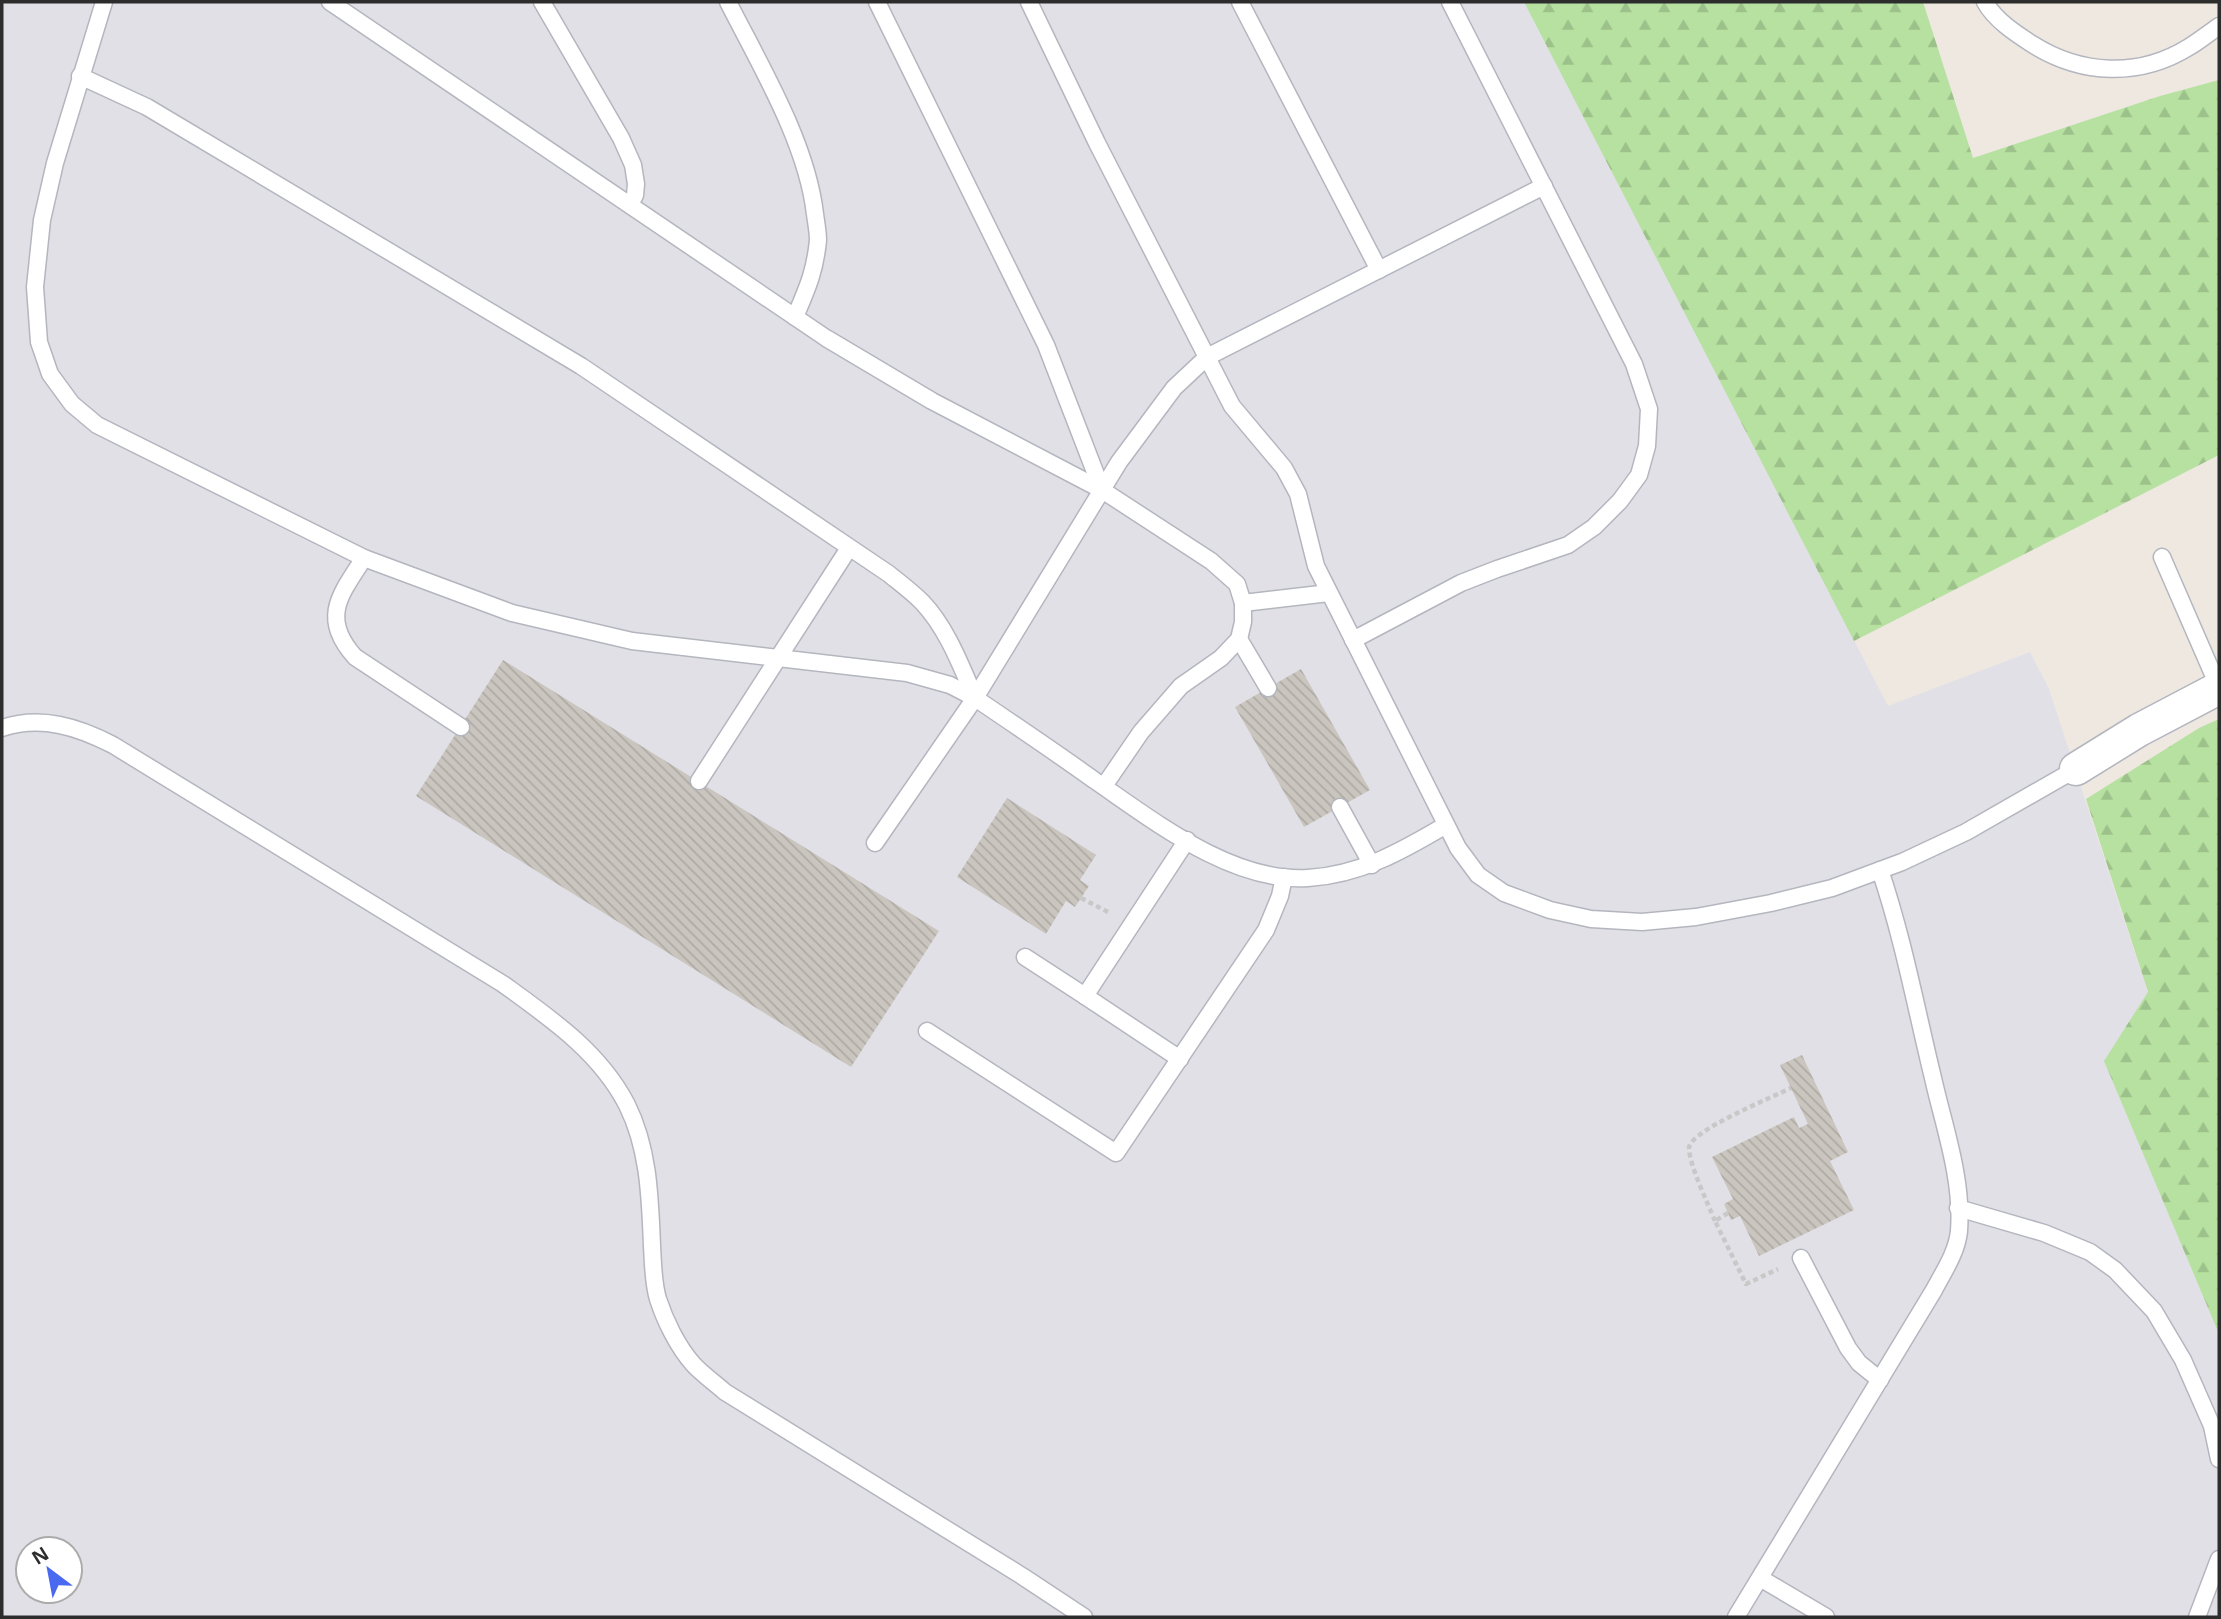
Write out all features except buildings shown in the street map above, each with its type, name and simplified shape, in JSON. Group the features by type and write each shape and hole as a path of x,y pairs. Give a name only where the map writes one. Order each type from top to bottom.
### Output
{"street":[{"path":"2076,769 2139,730 2219,688"}],"lane":[{"path":"104,2 80,76 41,220 35,287 39,342 50,374 72,404 97,425 364,558 512,613 632,640 907,673 950,685 975,698 1187,840 1219,858 1261,874 1307,878 1345,874 1407,849 1446,825"},
{"path":"330,2 826,338 932,401 1102,489 1211,561 1237,584 1243,603 1239,639 1221,658 1181,686 1141,732 1104,786"},
{"path":"542,2 621,138 633,165 636,184 630,205"},
{"path":"728,2 774,93 801,156 813,195 818,237 813,276 795,317"},
{"path":"877,2 1046,345 1102,489"},
{"path":"1029,2 1097,143 1232,406 1284,468 1293,485 1315,566 1458,848 1478,875 1504,893 1550,910 1591,919 1642,922 1696,917 1771,904 1832,888 1902,862 1966,832 2076,769"},
{"path":"1240,2 1379,270"},
{"path":"1353,640 1461,583 1568,545 1594,527 1620,501 1639,475 1647,446 1649,409 1634,364 1450,2"},
{"path":"1985,2 2013,32 2048,55 2080,67 2118,69 2149,65 2188,48 2219,26"},
{"path":"80,76 147,107 581,366 889,574 923,603 940,626 975,698"},
{"path":"876,843 975,698 1119,462 1174,388 1207,357 1544,186"},
{"path":"699,781 849,548"},
{"path":"2161,557 2219,688"},
{"path":"364,558 339,599 336,617 341,641 355,657 461,727"},
{"path":"1243,603 1329,593"},
{"path":"1239,639 1268,688"},
{"path":"2,728 16,723 47,722 86,730 503,984 553,1020 606,1071 640,1137 649,1181 657,1297 675,1336 693,1364 725,1392 1084,1617"},
{"path":"1340,807 1372,865"},
{"path":"1085,996 1187,840"},
{"path":"1736,1617 1934,1290 1952,1257 1959,1232 1951,1151 1894,909 1880,870"},
{"path":"927,1031 1116,1153 1266,930 1284,877"},
{"path":"1025,957 1180,1059"},
{"path":"1958,1208 2043,1233 2090,1252 2115,1270 2154,1311 2183,1360 2212,1426 2219,1460"},
{"path":"1801,1258 1848,1348 1859,1363 1880,1380"},
{"path":"2197,1617 2219,1559"},
{"path":"1760,1578 1826,1617"}],"path":[{"path":"1746,1284 1715,1221 1691,1158 1689,1144 1694,1137 1715,1124 1791,1088"},
{"path":"1715,1221 1728,1213"}],"shaded area":[{"path":"2,2 1524,2 1888,706 2030,652 2049,689 2148,993 2105,1062 2219,1334 2219,1617 2,1617"}],"green space":[{"path":"1524,2 1923,2 1973,158 2160,96 2219,80 2219,455 1854,641"},
{"path":"2219,719 2219,1334 2104,1061 2148,992 2086,799 2199,728"}]}
